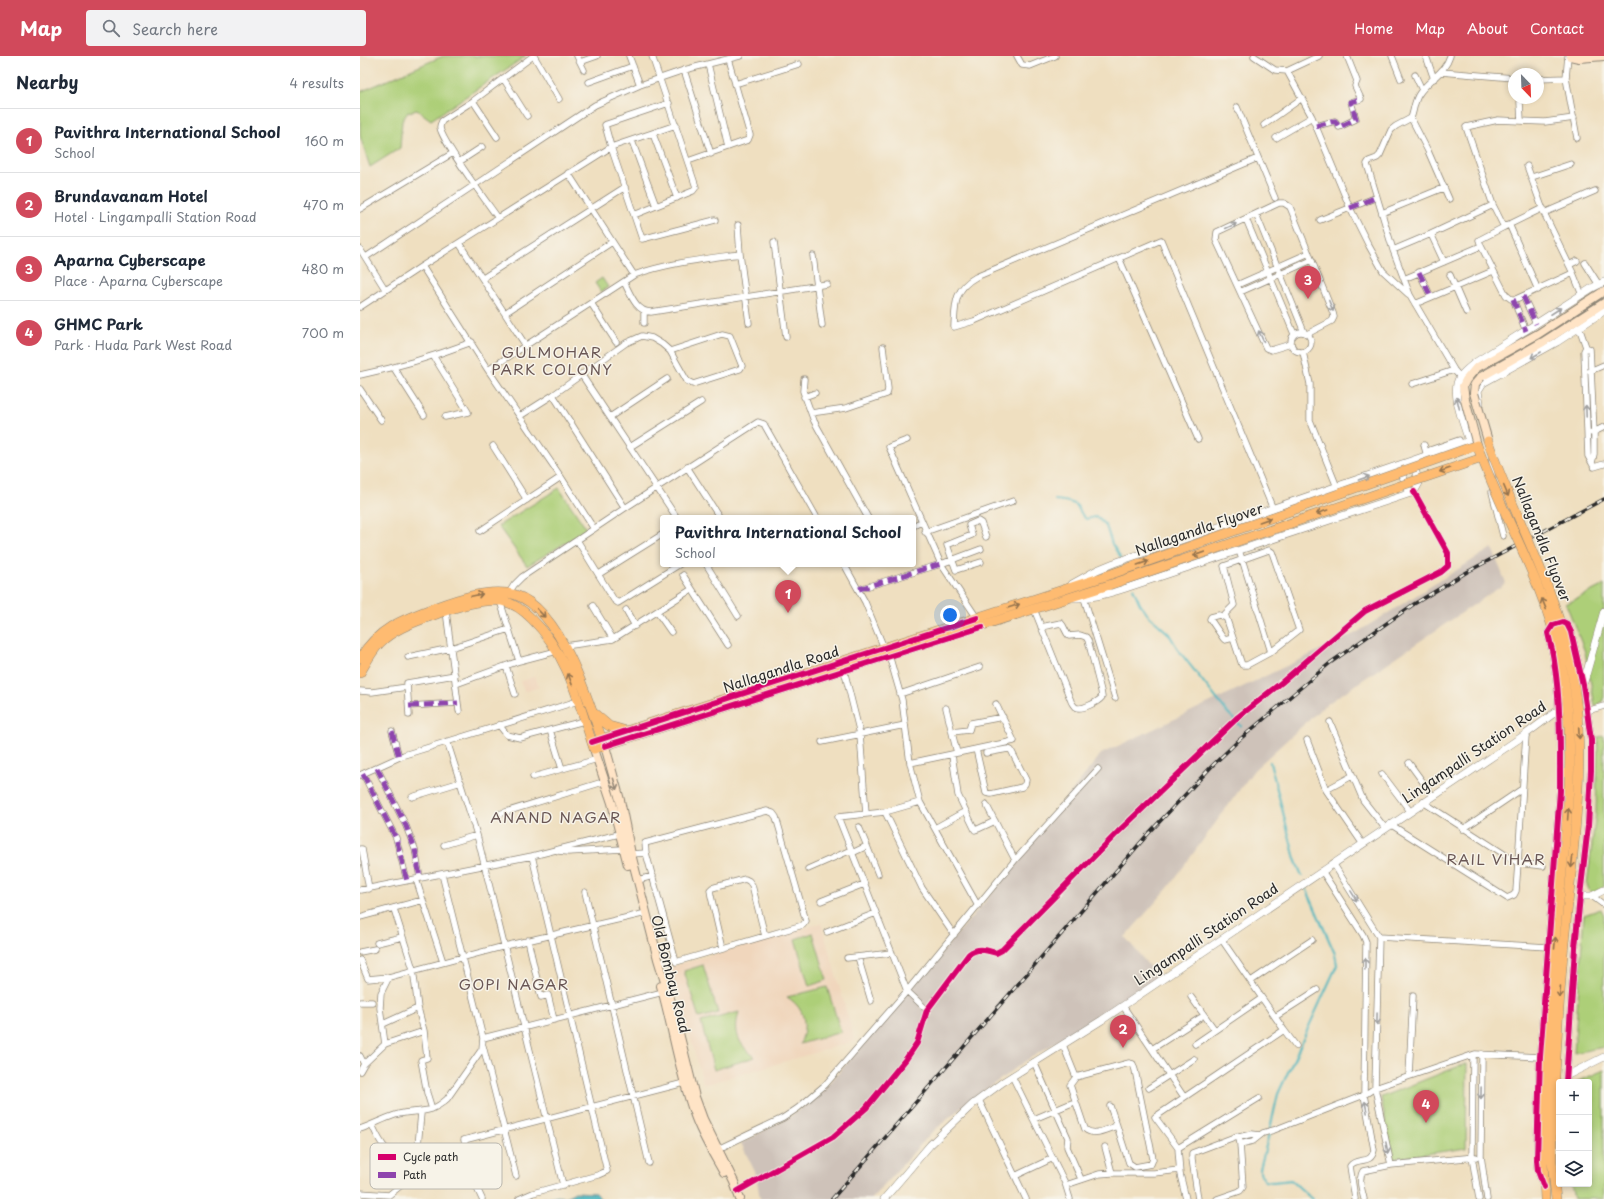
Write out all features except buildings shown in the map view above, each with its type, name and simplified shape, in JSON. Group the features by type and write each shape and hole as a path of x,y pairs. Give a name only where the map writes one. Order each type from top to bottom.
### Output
{"main road":[{"path":"1569,56 1580,58 1604,56"},
{"name":"Nallagandla Flyover","path":"1554,1185 1548,1136 1555,944 1570,789 1571,757 1567,700 1560,654 1549,615 1477,445 1463,393 1463,386 1470,374 1476,368 1538,334 1601,288"},
{"name":"Nallagandla Flyover","path":"1544,1187 1564,946 1579,790 1580,758 1578,724 1572,673 1563,632 1543,576 1492,454 1474,393 1474,388 1478,380 1604,306"},
{"name":"Nallagandla Flyover","path":"1107,581 1488,441"},
{"name":"Nallagandla Flyover","path":"1067,593 1492,454"},
{"name":"Old Bombay Road","path":"360,658 375,638 397,623 463,598 493,593 509,593 523,599 535,607 547,620 561,648 580,679 603,743 620,800 630,854 659,963 672,1005 695,1097 705,1124 738,1196"},
{"name":"Nallagandla Road","path":"603,743 844,670 1034,609 1067,593"},
{"name":"Nallagandla Road","path":"603,743 627,731 977,618 1067,593"},
{"path":"360,673 380,643 389,635 414,622 446,611 484,602 500,601"},
{"name":"Old Bombay Road","path":"500,601 508,602 528,615 561,648 565,665 606,781 619,834 670,1018 684,1083 701,1132 727,1180 738,1196"},
{"path":"591,710 598,718 609,726 627,731"},
{"path":"593,746 603,743"},
{"path":"1554,1185 1556,1199"},
{"path":"1544,1187 1545,1199"}],"street":[{"path":"498,218 453,153 440,128 442,121 533,56 559,99"},
{"path":"577,56 584,70"},
{"path":"580,62 597,56"},
{"path":"629,56 640,86"},
{"path":"634,215 693,191 696,187 652,56"},
{"path":"366,257 595,105 660,78 684,70 740,56"},
{"path":"1017,56 1022,65 1030,66 1055,56"},
{"path":"1254,56 1275,70 1287,70 1319,56"},
{"path":"1316,126 1335,121 1339,126 1356,119 1351,102 1361,99 1355,86 1357,81 1346,56"},
{"path":"1392,56 1401,79"},
{"path":"1426,56 1434,79"},
{"path":"1449,199 1411,118 1418,96 1422,90 1441,72 1449,61 1450,56"},
{"path":"1569,56 1566,78 1577,138"},
{"path":"688,161 745,142 750,136 728,59"},
{"path":"708,64 728,147"},
{"path":"735,84 799,64"},
{"path":"589,82 632,66"},
{"path":"684,70 711,154"},
{"path":"1287,70 1312,117 1350,208 1369,246 1383,271 1410,295"},
{"path":"1441,72 1508,78"},
{"path":"1415,75 1422,90"},
{"path":"503,78 527,116"},
{"path":"1544,79 1566,78"},
{"path":"1264,126 1302,98"},
{"path":"473,100 497,137"},
{"path":"669,103 607,124 605,128 642,239 715,220"},
{"path":"1520,104 1521,121"},
{"path":"1237,107 1275,198"},
{"path":"1276,138 1312,117"},
{"path":"1411,118 1391,130 1380,155 1369,161 1367,164 1393,250 1410,295 1454,370 1460,377"},
{"path":"1538,290 1507,225 1493,205 1466,128 1468,126 1498,120 1544,122 1574,118"},
{"path":"360,307 422,266 611,147 676,125"},
{"path":"653,134 677,198"},
{"path":"632,141 656,206"},
{"path":"459,162 482,146"},
{"path":"360,209 453,153"},
{"path":"1258,158 967,282 956,300 954,327 974,321 1160,240 1273,509"},
{"path":"1532,177 1571,164"},
{"path":"1527,166 1544,210 1582,294"},
{"path":"568,173 634,275"},
{"path":"483,278 624,187"},
{"path":"1382,213 1444,188"},
{"path":"1573,274 1523,296 1513,299 1509,298 1493,271 1479,240 1507,225 1595,191"},
{"path":"1320,220 1377,197"},
{"path":"1291,344 1271,350 1266,348 1216,240 1217,232 1279,203 1284,203 1290,207 1334,317 1332,321 1305,333 1294,334"},
{"path":"1393,250 1493,205"},
{"path":"1246,219 1294,334 1291,340 1292,347 1297,352 1304,352 1311,346 1311,339 1305,333 1256,214"},
{"path":"738,226 749,323"},
{"path":"1431,234 1444,262"},
{"path":"505,313 612,242"},
{"path":"774,242 786,337"},
{"path":"459,243 526,346"},
{"path":"1404,279 1481,246"},
{"path":"360,249 386,289"},
{"path":"1237,285 1309,253"},
{"path":"488,370 634,275 653,268 673,264 740,254"},
{"path":"813,256 822,325"},
{"path":"1119,258 1198,439"},
{"path":"1240,292 1312,260"},
{"path":"1569,265 1577,261"},
{"path":"1468,438 1456,393 1457,383 1460,377 1476,362 1582,294 1601,288 1586,262"},
{"path":"422,266 472,342 488,370 594,529"},
{"path":"1415,304 1493,271"},
{"path":"1419,272 1431,297"},
{"path":"1450,275 1466,312"},
{"path":"624,282 639,307 644,311 651,312 827,284"},
{"path":"1523,296 1536,324"},
{"path":"1513,299 1526,331"},
{"path":"591,303 616,342"},
{"path":"1503,536 1492,490 1493,443 1478,391 1483,383 1558,342 1604,306"},
{"path":"644,311 644,323"},
{"path":"1579,327 1586,347 1590,349 1594,432 1594,454 1592,463"},
{"path":"520,416 553,395 626,343 642,336 652,338 670,351 684,377 687,381 693,384 740,369 742,366 730,336 727,334 722,334 670,351"},
{"path":"360,375 394,368 434,357 472,342"},
{"path":"811,413 846,408 888,393 883,347"},
{"path":"1586,347 1584,351 1588,456 1594,467 1604,464"},
{"path":"1304,352 1310,384 1310,420 1337,487"},
{"path":"434,357 468,412 445,416"},
{"path":"1585,372 1592,371 1604,365"},
{"path":"394,368 424,415"},
{"path":"1412,384 1454,370"},
{"path":"581,374 675,515"},
{"path":"610,417 667,379"},
{"path":"804,379 804,397 811,413 866,515"},
{"path":"360,389 381,420"},
{"path":"804,397 815,393"},
{"path":"553,395 625,508"},
{"path":"630,447 701,402"},
{"path":"1463,423 1483,412"},
{"path":"509,593 522,577 687,467 758,422 764,424 815,515"},
{"path":"1413,461 1419,483 1413,493 1105,595 1084,598 1067,593 1081,579 1114,563 1413,461 1429,456 1468,441 1468,438 1487,425"},
{"path":"1587,434 1604,427"},
{"path":"907,440 889,447 940,564 977,618"},
{"path":"1429,456 1430,450 1459,440"},
{"path":"1424,445 1429,456"},
{"path":"493,446 527,500"},
{"path":"738,1196 833,1137 866,1108 906,1059 917,1043 927,1010 974,950 981,949 996,953 1002,950 1118,832 1232,722 1281,683 1365,611 1441,572 1448,566 1448,554 1413,493 1408,489 1399,466"},
{"path":"687,467 718,515"},
{"path":"480,531 561,478"},
{"path":"926,532 1013,500"},
{"path":"981,562 956,570 947,545 972,535 970,526 978,521 981,522 986,537"},
{"path":"916,524 921,522"},
{"path":"599,574 660,536"},
{"path":"577,540 614,600 618,603 675,567"},
{"path":"859,589 940,564 981,549"},
{"path":"1221,556 1234,605 1225,614 1242,665 1247,665 1271,652 1298,630 1272,552 1269,550 1224,566"},
{"path":"1239,551 1271,652"},
{"path":"708,567 738,616"},
{"path":"848,567 884,648"},
{"path":"683,575 728,645"},
{"path":"456,684 519,661 561,648 613,639 692,589"},
{"path":"1084,598 1115,698"},
{"path":"500,601 519,661"},
{"path":"593,606 613,639"},
{"path":"1034,609 1041,627 1071,701 1079,708 1098,702 1102,697 1101,691 1086,637 1080,635 1069,636 1064,626 1060,623 1041,627"},
{"path":"626,610 635,626"},
{"path":"446,611 459,711"},
{"path":"1583,684 1604,611"},
{"path":"657,612 671,632"},
{"path":"1226,618 1219,614 1211,617 1210,619 1225,640 1233,638"},
{"path":"1544,1187 1538,1171 1537,1160 1540,1056 1560,790 1559,710 1554,659 1548,634 1553,625 1563,622 1567,624 1571,632 1583,684 1591,740 1590,794 1580,896 1566,1079"},
{"path":"408,657 451,648 509,629"},
{"path":"889,655 900,694 910,764 920,802 978,906"},
{"path":"506,666 515,694"},
{"path":"900,694 980,667"},
{"path":"844,670 860,734 866,814"},
{"path":"409,715 407,683 455,675"},
{"name":"Lingampalli Station Road","path":"884,1199 930,1145 979,1100 1012,1076 1123,1006 1222,940 1362,843 1526,734 1559,710 1583,684"},
{"path":"360,691 372,692 407,687"},
{"path":"407,881 396,838 361,774 400,757 447,741 578,701"},
{"path":"408,706 458,703"},
{"path":"910,764 1014,741 996,704"},
{"path":"1559,710 1587,711 1604,706"},
{"path":"946,708 952,732 958,795 975,830 978,830 995,821"},
{"path":"952,732 969,730 971,723 1003,717"},
{"path":"499,725 506,735 520,738 584,721"},
{"path":"1330,722 1362,800 1388,826 1507,898 1514,895 1516,891 1526,734"},
{"path":"822,742 905,725"},
{"path":"550,730 562,769"},
{"path":"392,731 400,757"},
{"path":"1307,740 1326,790 1362,843"},
{"path":"447,741 461,782 485,865 563,1185"},
{"path":"979,749 984,754 1008,749 1011,750 1026,780 1025,784 991,794 986,793 979,749"},
{"path":"533,777 598,759"},
{"path":"1409,763 1433,796"},
{"path":"377,768 416,850 418,879 423,900 443,962"},
{"path":"718,1150 782,1118 798,1108 825,1085 907,991 1015,860 1098,769"},
{"path":"1382,774 1410,811"},
{"path":"1326,790 1352,776"},
{"path":"499,814 606,781"},
{"path":"412,797 461,782"},
{"path":"1463,829 1522,789"},
{"path":"1560,790 1590,794"},
{"path":"920,802 885,812 838,817 907,991 927,1010"},
{"path":"1423,802 1518,863 1543,866"},
{"path":"986,804 1015,860"},
{"path":"767,811 773,813 776,817 806,921 803,925 676,962 646,853 645,843 767,811"},
{"path":"885,812 922,888 954,935"},
{"path":"934,828 962,813"},
{"path":"859,827 878,874"},
{"path":"360,890 532,856 619,834"},
{"path":"444,845 477,835"},
{"path":"808,869 867,846"},
{"path":"554,850 568,852 623,848"},
{"path":"360,849 362,849 369,888"},
{"path":"630,854 646,853"},
{"path":"519,1199 533,1193 607,1171 532,856"},
{"path":"1334,863 1379,937 1376,1088 1391,1165"},
{"path":"1322,871 1366,942 1364,1095 1374,1150 1373,1155 1370,1158 1354,1162 1350,1166 1355,1199"},
{"path":"442,874 462,957 484,1038 483,1046 516,1176"},
{"path":"638,880 653,876"},
{"path":"723,948 711,896 710,890 712,888 745,879 749,881 752,885 765,936"},
{"path":"821,901 864,884"},
{"path":"1580,896 1592,896 1604,890"},
{"path":"585,892 649,1163"},
{"path":"1592,896 1604,905"},
{"path":"360,917 423,900"},
{"path":"394,909 413,969 418,1008 424,1031 427,1058 421,1060 427,1093 432,1110"},
{"path":"827,932 876,913"},
{"path":"360,960 368,980 389,977 413,969 528,940 642,914"},
{"path":"377,943 402,937"},
{"path":"1379,937 1547,947"},
{"path":"528,940 541,997 548,995 554,1020"},
{"path":"1222,940 1296,1046"},
{"path":"1251,982 1312,940"},
{"path":"360,952 375,949"},
{"path":"848,958 892,953"},
{"path":"858,957 871,1001"},
{"path":"659,963 674,958"},
{"path":"385,1044 380,1008 381,993 389,977"},
{"path":"1275,1017 1317,990"},
{"path":"484,1038 663,992"},
{"path":"1410,1075 1413,996"},
{"path":"1191,998 1215,1030"},
{"path":"1195,1044 1262,998"},
{"path":"360,1002 372,1002"},
{"path":"1123,1006 1184,1097"},
{"path":"383,1024 418,1008"},
{"path":"1152,1049 1200,1018"},
{"path":"1186,1199 1179,1170 1178,1148 1155,1117 1284,1030"},
{"path":"360,1071 364,1064 385,1044 424,1031"},
{"path":"1063,1044 1076,1077"},
{"path":"360,1129 398,1114 421,1113 432,1110 447,1099 483,1046"},
{"path":"1482,1054 1481,1156 1487,1199"},
{"path":"1198,1199 1192,1153 1236,1136 1239,1137 1252,1134 1261,1134 1274,1130 1364,1095 1376,1088 1410,1075 1473,1055 1540,1056"},
{"path":"1473,1055 1472,1157 1479,1199"},
{"path":"360,1056 364,1064"},
{"path":"1566,1079 1604,1057"},
{"path":"1149,1088 1194,1059"},
{"path":"1034,1062 1069,1141 1067,1147 1081,1179"},
{"path":"1110,1106 1116,1126 1132,1166 1135,1168 1151,1164 1153,1159 1133,1064 1129,1063 1076,1077 1070,1085 1085,1129 1089,1133 1095,1133 1116,1126"},
{"path":"1012,1076 1053,1158 1066,1186 1070,1199"},
{"path":"465,1143 464,1140 504,1129 684,1083"},
{"path":"1178,1148 1259,1098"},
{"path":"979,1100 1026,1199"},
{"path":"1034,1119 1072,1104"},
{"path":"418,1143 421,1113"},
{"path":"372,1125 381,1143"},
{"path":"1240,1144 1253,1141 1261,1134"},
{"path":"1217,1199 1240,1191 1243,1188 1239,1137"},
{"path":"1105,1148 1112,1173"},
{"path":"1364,1199 1360,1180 1363,1170 1391,1165 1481,1156"},
{"path":"1015,1176 1053,1158"},
{"path":"1066,1186 1081,1179 1099,1174 1154,1173 1179,1170"},
{"path":"1554,1185 1556,1180"},
{"path":"360,1193 390,1197 398,1189"},
{"path":"477,1189 482,1199"}],"shaded area":[{"path":"1492,548 1506,583 1324,706 1254,770 1168,888 1125,937 1158,977 1104,1014 1027,1060 966,1104 931,1133 871,1199 760,1199 756,1174 741,1143 791,1116 823,1091 994,891 1101,754 1356,633"},
{"path":"535,676 539,687 525,692 520,682"},
{"path":"821,923 855,1041 704,1085 670,967"}],"green space":[{"path":"443,56 526,56 431,120 417,110 408,112 402,121 400,148 370,167 360,136 360,92"},
{"path":"602,278 608,287 601,292 595,283"},
{"path":"559,488 587,530 527,566 498,526"},
{"path":"1604,585 1604,701 1595,706 1585,652 1566,604"},
{"path":"1604,736 1604,887 1594,892 1590,892 1587,885 1596,812 1598,737"},
{"path":"1601,909 1604,915 1604,1047 1574,1053 1584,915"},
{"path":"813,933 827,980 809,986 795,939"},
{"path":"703,965 718,1013 699,1018 684,971"},
{"path":"827,987 841,1032 800,1044 804,1030 803,1018 798,1006 787,997"},
{"path":"739,1012 737,1019 738,1038 744,1047 755,1057 714,1070 701,1022"},
{"path":"1467,1063 1466,1148 1392,1159 1381,1097"},
{"path":"1604,1070 1604,1199 1574,1199 1572,1187 1592,1187 1592,1079 1583,1079"},
{"path":"968,1196 989,1196 997,1199 961,1199"}],"water":[{"path":"575,1192 595,1193 601,1199 538,1199 554,1196 566,1197"}],"waterway":[{"path":"1055,500 1075,504 1086,519 1095,517 1098,518 1106,526 1112,544 1121,558"},
{"path":"1133,588 1140,604 1148,615 1169,634 1179,651 1227,712 1241,726"},
{"path":"1270,762 1295,859 1302,876"},
{"path":"1270,1129 1278,1094 1337,965 1335,954 1306,888"},
{"path":"1269,1134 1260,1169 1260,1173 1265,1181 1273,1182 1291,1180 1312,1199"}],"railway":[{"path":"832,1199 1148,834 1214,764 1239,740 1330,663 1414,604 1467,572 1604,499"}],"marked path":[{"path":"1316,126 1335,121 1339,127 1356,119 1351,102 1361,99"},
{"path":"1350,208 1377,197"},
{"path":"1419,272 1431,297"},
{"path":"1523,296 1536,324"},
{"path":"1513,299 1526,331"},
{"path":"859,589 941,564"},
{"path":"409,706 458,703"},
{"path":"392,731 399,757"},
{"path":"377,768 406,826 415,849 420,878"},
{"path":"363,774 396,838 407,881"}],"cycle path":[{"path":"738,1191 833,1137 866,1108 906,1059 917,1043 927,1010 969,954 976,950 985,950 996,953 1002,950 1118,832 1238,717 1281,683 1365,611 1441,572 1448,566 1448,553 1414,492"},
{"path":"592,742 977,618"},
{"path":"1544,1187 1538,1171 1537,1160 1540,1057 1560,791 1560,726 1558,693 1554,658 1548,633 1553,625 1563,622 1567,624 1571,632 1583,685 1591,740 1588,826 1575,948 1566,1079"},
{"path":"605,746 982,627"}],"place":[{"name":"Aparna Cyberscape","path":"1308,299"},
{"name":"Pavithra International School","path":"788,613"},
{"name":"Brundavanam Hotel","path":"1123,1048"},
{"name":"GHMC Park","path":"1426,1123"}],"district":[{"name":"GULMOHAR PARK COLONY","path":"552,360"},
{"name":"ANAND NAGAR","path":"556,816"},
{"name":"RAIL VIHAR","path":"1496,858"},
{"name":"GOPI NAGAR","path":"514,983"}]}
